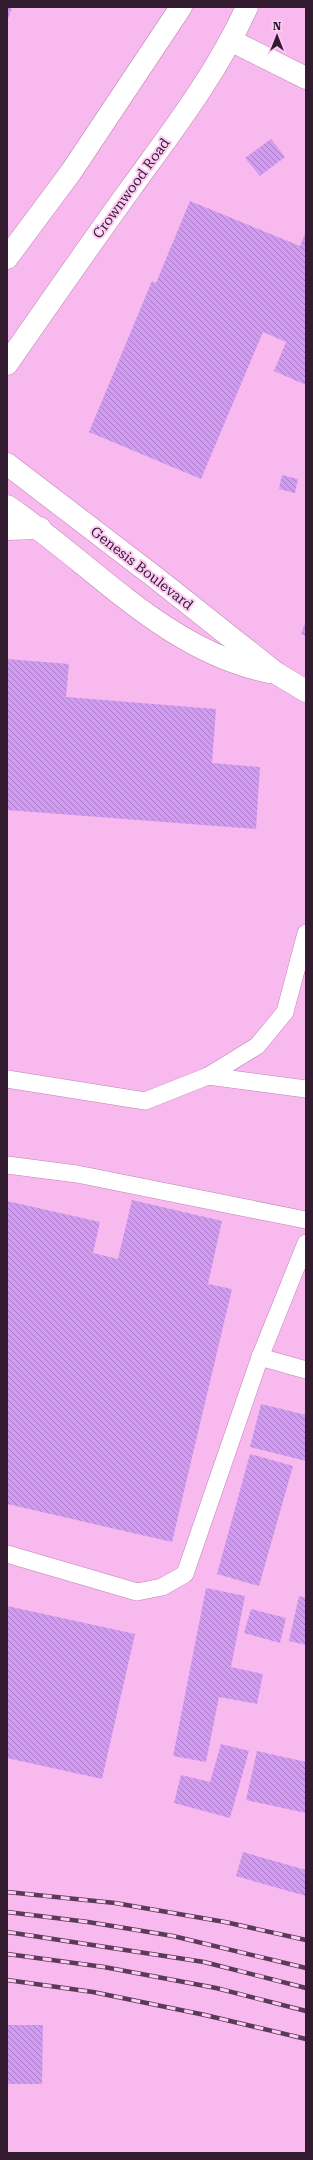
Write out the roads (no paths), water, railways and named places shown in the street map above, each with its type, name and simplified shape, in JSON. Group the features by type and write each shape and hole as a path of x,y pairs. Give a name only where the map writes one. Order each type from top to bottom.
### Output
{"street":[{"path":"7,258 71,172 181,7"},
{"name":"Crownwood Road","path":"7,364 70,273 190,107 232,41 247,7"},
{"path":"232,41 306,78"},
{"name":"Genesis Boulevard","path":"7,464 156,578 276,673 306,691"},
{"name":"Genesis Boulevard","path":"7,506 40,528 151,618 229,661 250,668 276,673"},
{"path":"7,529 40,528"}],"lane":[{"path":"7,1079 145,1101 208,1076 257,1046 285,1012 306,933"},
{"path":"208,1076 306,1089"},
{"path":"7,1164 77,1174 306,1220"},
{"path":"7,1554 137,1592 162,1587 185,1574 260,1357 306,1243"},
{"path":"260,1357 306,1370"}],"railway":[{"path":"7,1892 115,1903 225,1922 306,1940"},
{"path":"7,1912 88,1922 173,1936 306,1968"},
{"path":"7,1932 204,1962 306,1988"},
{"path":"7,1954 104,1967 216,1988 306,2011"},
{"path":"7,1980 93,1992 205,2015 306,2039"}]}
